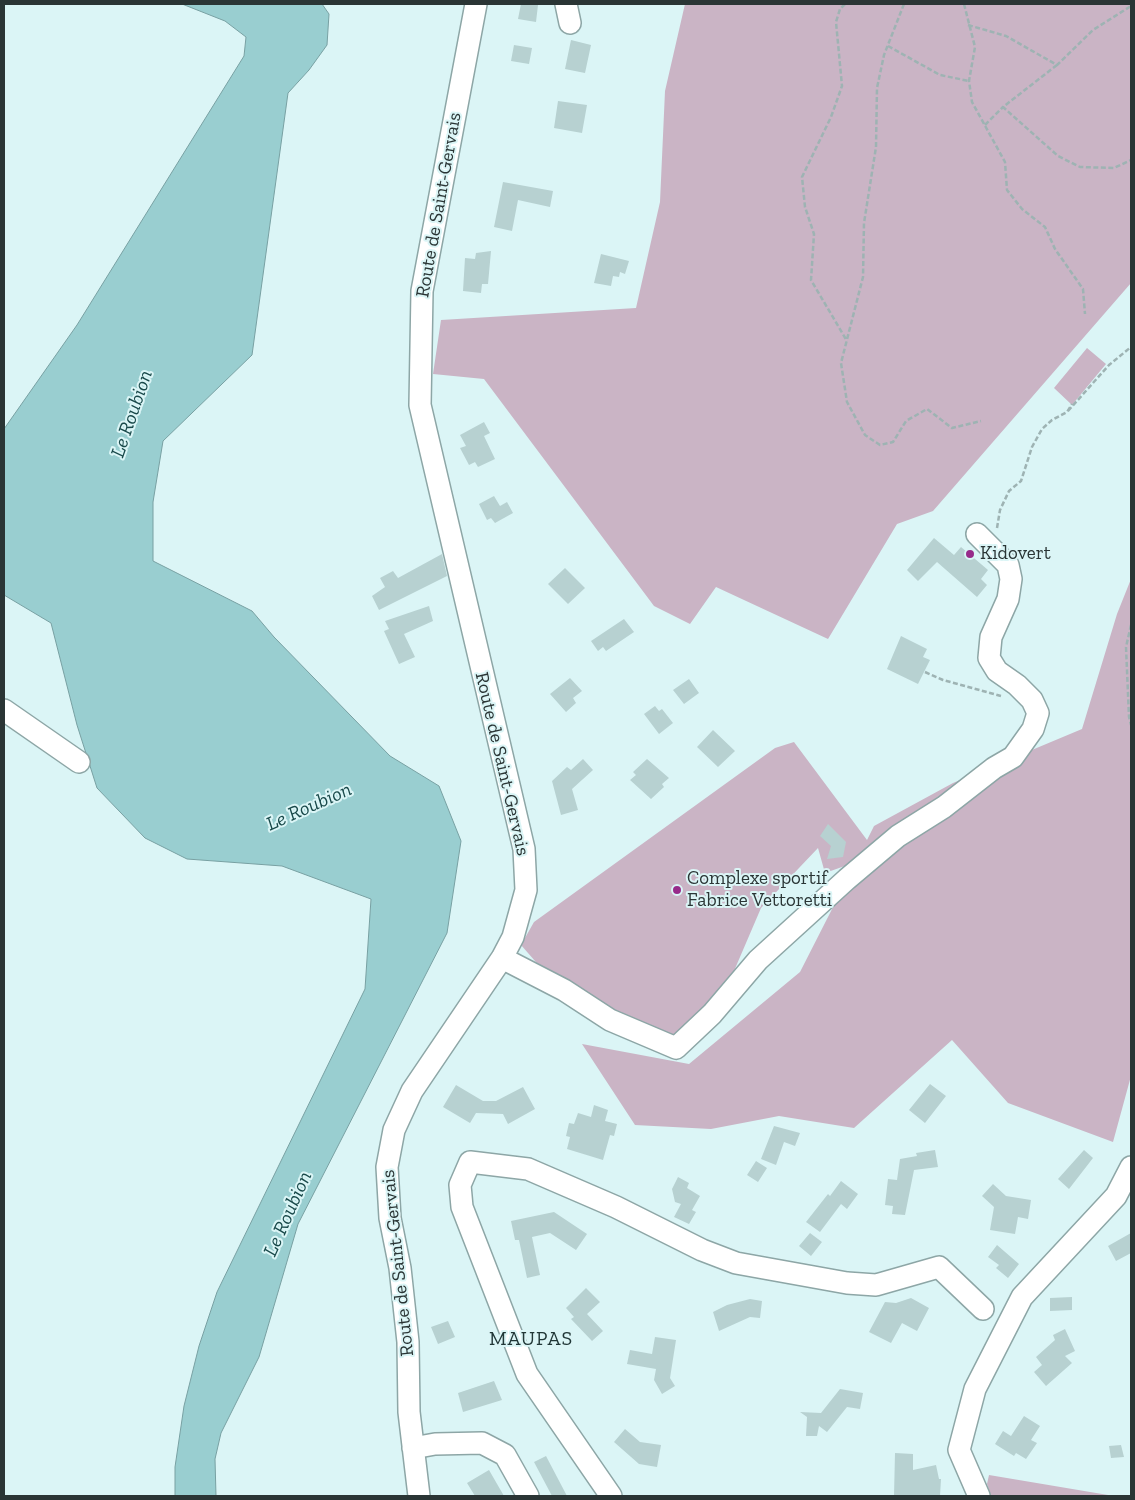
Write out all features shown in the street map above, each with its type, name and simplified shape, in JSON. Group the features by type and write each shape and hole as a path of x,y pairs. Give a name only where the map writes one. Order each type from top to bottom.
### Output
{"street":[{"name":"Route de Saint-Gervais","path":"419,1496 409,1412 408,1342 400,1268 390,1218 387,1167 394,1130 412,1091 502,958 513,938 526,890 524,849 420,405 422,291 476,4"},
{"path":"502,958 564,990 610,1020 676,1048 712,1014 758,960 847,879 898,836 944,807 994,768 1014,757 1033,729 1038,713 1034,704 1017,685 998,671 989,658 991,637 1008,599 1011,579 1008,565 977,534"},
{"path":"4,710 79,762"},
{"path":"611,1496 527,1374 462,1207 460,1185 470,1162 528,1169 616,1207 702,1250 736,1263 848,1283 876,1285 939,1267 983,1309"},
{"path":"979,1496 959,1450 975,1389 1022,1297 1116,1196 1131,1167"},
{"path":"413,1448 434,1444 482,1443 505,1455 528,1496"}],"path":[{"path":"844,4 840,9 836,22 842,86 831,118 802,178 805,206 814,234 811,280 846,341"},
{"path":"904,4 888,46 877,88 876,147 864,223 863,277 841,362 847,402 865,436 880,446 893,442 906,421 927,409 952,428 981,421"},
{"path":"964,4 967,25 975,47 969,81 972,102 994,146 1006,162 1007,190 1022,209 1045,226 1055,249 1084,289 1085,314"},
{"path":"985,125 1003,107 1057,65 1092,30 1131,6"},
{"path":"967,25 1006,36 1057,65"},
{"path":"888,46 940,75 969,81"},
{"path":"1003,107 1058,156 1080,167 1114,168 1131,160"},
{"path":"993,549 1000,510 1009,491 1021,481 1032,447 1042,429 1052,420 1067,412 1109,364 1131,347"},
{"path":"1067,412 1072,404"},
{"path":"1131,624 1126,647 1131,725"},
{"path":"925,672 943,680 1034,704"}],"shaded area":[{"path":"685,4 1131,4 1131,283 933,511 897,524 828,639 716,587 690,624 654,606 484,379 433,374 441,320 636,308 660,202 665,91"},
{"path":"1087,348 1106,364 1072,405 1054,388"},
{"path":"1131,579 1131,1076 1113,1142 1008,1103 952,1040 854,1128 779,1116 711,1129 635,1125 582,1044 689,1064 800,972 856,862 825,873 818,848 761,908 719,1006 679,1041 556,985 521,945 534,922 775,748 794,742 867,840 874,826 953,783 1082,729 1117,614"},
{"path":"989,1475 1114,1496 991,1496 987,1484"}],"water":[{"name":"Le Roubion","path":"182,4 322,4 329,14 327,45 309,70 288,93 252,355 163,441 153,502 153,561 252,611 274,637 390,756 439,786 461,841 447,933 298,1224 259,1357 221,1433 215,1459 216,1496 175,1496 175,1467 184,1406 199,1346 217,1292 365,989 371,899 282,866 187,859 145,838 97,788 77,725 51,623 4,595 4,429 77,325 244,56 246,37 225,21"}],"building":[{"path":"521,4 538,5 536,22 518,19"},
{"path":"571,40 591,45 585,73 565,69"},
{"path":"514,45 532,48 529,64 511,61"},
{"path":"558,101 587,105 582,133 554,128"},
{"path":"503,182 553,191 550,207 518,200 512,231 494,227"},
{"path":"491,251 488,284 482,284 481,293 463,291 465,258 475,259 476,253"},
{"path":"601,254 629,261 625,274 620,272 619,277 613,276 611,286 594,283"},
{"path":"484,422 490,433 484,436 495,459 478,467 475,462 469,465 460,448 466,446 460,435"},
{"path":"494,496 500,506 507,502 513,513 495,523 491,518 487,520 479,504"},
{"path":"934,538 954,555 961,547 988,570 981,579 987,585 977,597 937,562 918,581 907,570"},
{"path":"442,554 447,576 379,610 372,596 385,587 380,578 393,571 398,578"},
{"path":"565,568 585,588 568,604 548,584"},
{"path":"429,606 433,621 404,634 415,657 399,664 384,631 389,629 385,621"},
{"path":"624,619 634,632 606,651 603,647 598,651 591,641"},
{"path":"901,636 927,649 923,657 930,660 918,684 887,669"},
{"path":"570,678 582,691 573,698 576,703 566,712 550,694"},
{"path":"689,679 699,693 684,704 673,690"},
{"path":"655,706 659,711 662,709 673,723 659,734 644,714"},
{"path":"713,730 735,751 718,767 697,747"},
{"path":"583,759 593,770 572,789 578,810 561,815 552,781 567,767 571,770"},
{"path":"647,759 669,778 662,784 664,787 651,799 630,780 636,775 633,772"},
{"path":"828,824 846,842 843,857 827,859 831,846 820,836"},
{"path":"930,1084 946,1096 925,1123 909,1110"},
{"path":"456,1085 483,1101 496,1101 523,1087 535,1109 508,1124 503,1114 476,1113 470,1123 443,1107"},
{"path":"594,1105 608,1110 605,1121 617,1124 614,1136 610,1135 603,1160 567,1149 570,1137 566,1136 569,1123 574,1124 578,1113 591,1117"},
{"path":"774,1126 800,1133 795,1146 784,1142 776,1165 761,1159"},
{"path":"935,1150 938,1167 914,1170 905,1215 892,1214 893,1206 885,1205 888,1179 897,1180 900,1159 917,1156 916,1153"},
{"path":"1084,1150 1093,1158 1069,1189 1058,1179"},
{"path":"756,1161 767,1168 758,1182 747,1175"},
{"path":"678,1177 689,1183 687,1188 700,1196 692,1210 696,1212 689,1224 674,1217 681,1204 675,1202 672,1189"},
{"path":"841,1181 858,1194 847,1209 841,1204 820,1232 806,1222"},
{"path":"993,1184 1006,1196 1031,1200 1028,1219 1018,1217 1015,1234 990,1230 994,1207 982,1196"},
{"path":"554,1212 587,1234 576,1250 550,1233 532,1237 540,1275 527,1278 519,1240 515,1240 511,1221"},
{"path":"810,1233 822,1242 811,1256 799,1246"},
{"path":"1131,1233 1131,1253 1116,1261 1108,1246"},
{"path":"997,1245 1019,1264 1008,1278 996,1268 999,1265 988,1257"},
{"path":"586,1288 600,1302 587,1314 603,1331 592,1341 571,1319 574,1317 566,1308"},
{"path":"1072,1297 1072,1310 1050,1311 1050,1298"},
{"path":"911,1298 929,1308 917,1331 902,1323 891,1343 869,1332 885,1302 896,1303"},
{"path":"750,1299 762,1301 760,1318 750,1317 719,1331 713,1312 727,1305"},
{"path":"448,1321 455,1337 438,1344 431,1327"},
{"path":"1065,1329 1075,1351 1065,1356 1072,1363 1046,1386 1034,1372 1042,1365 1036,1357 1055,1340 1053,1335"},
{"path":"655,1337 676,1340 670,1378 675,1386 662,1394 654,1380 656,1369 627,1364 630,1350 652,1354"},
{"path":"494,1381 502,1400 463,1412 458,1393"},
{"path":"840,1389 863,1393 860,1409 847,1407 827,1432 819,1426 817,1436 806,1436 807,1417 800,1412 821,1413"},
{"path":"1024,1416 1040,1426 1031,1440 1037,1443 1026,1459 1016,1453 1014,1456 995,1444 1003,1431 1011,1436"},
{"path":"625,1429 640,1442 661,1445 657,1467 639,1464 614,1442"},
{"path":"1121,1445 1124,1457 1111,1458 1109,1446"},
{"path":"895,1453 913,1454 913,1470 936,1465 939,1479 941,1479 940,1496 894,1496"},
{"path":"546,1456 567,1496 552,1496 534,1462"},
{"path":"489,1470 504,1496 475,1496 467,1483"}],"place":[{"name":"Kidovert","path":"970,554"},
{"name":"Complexe sportif Fabrice Vettoretti","path":"677,890"}],"district":[{"name":"MAUPAS","path":"531,1339"}]}
